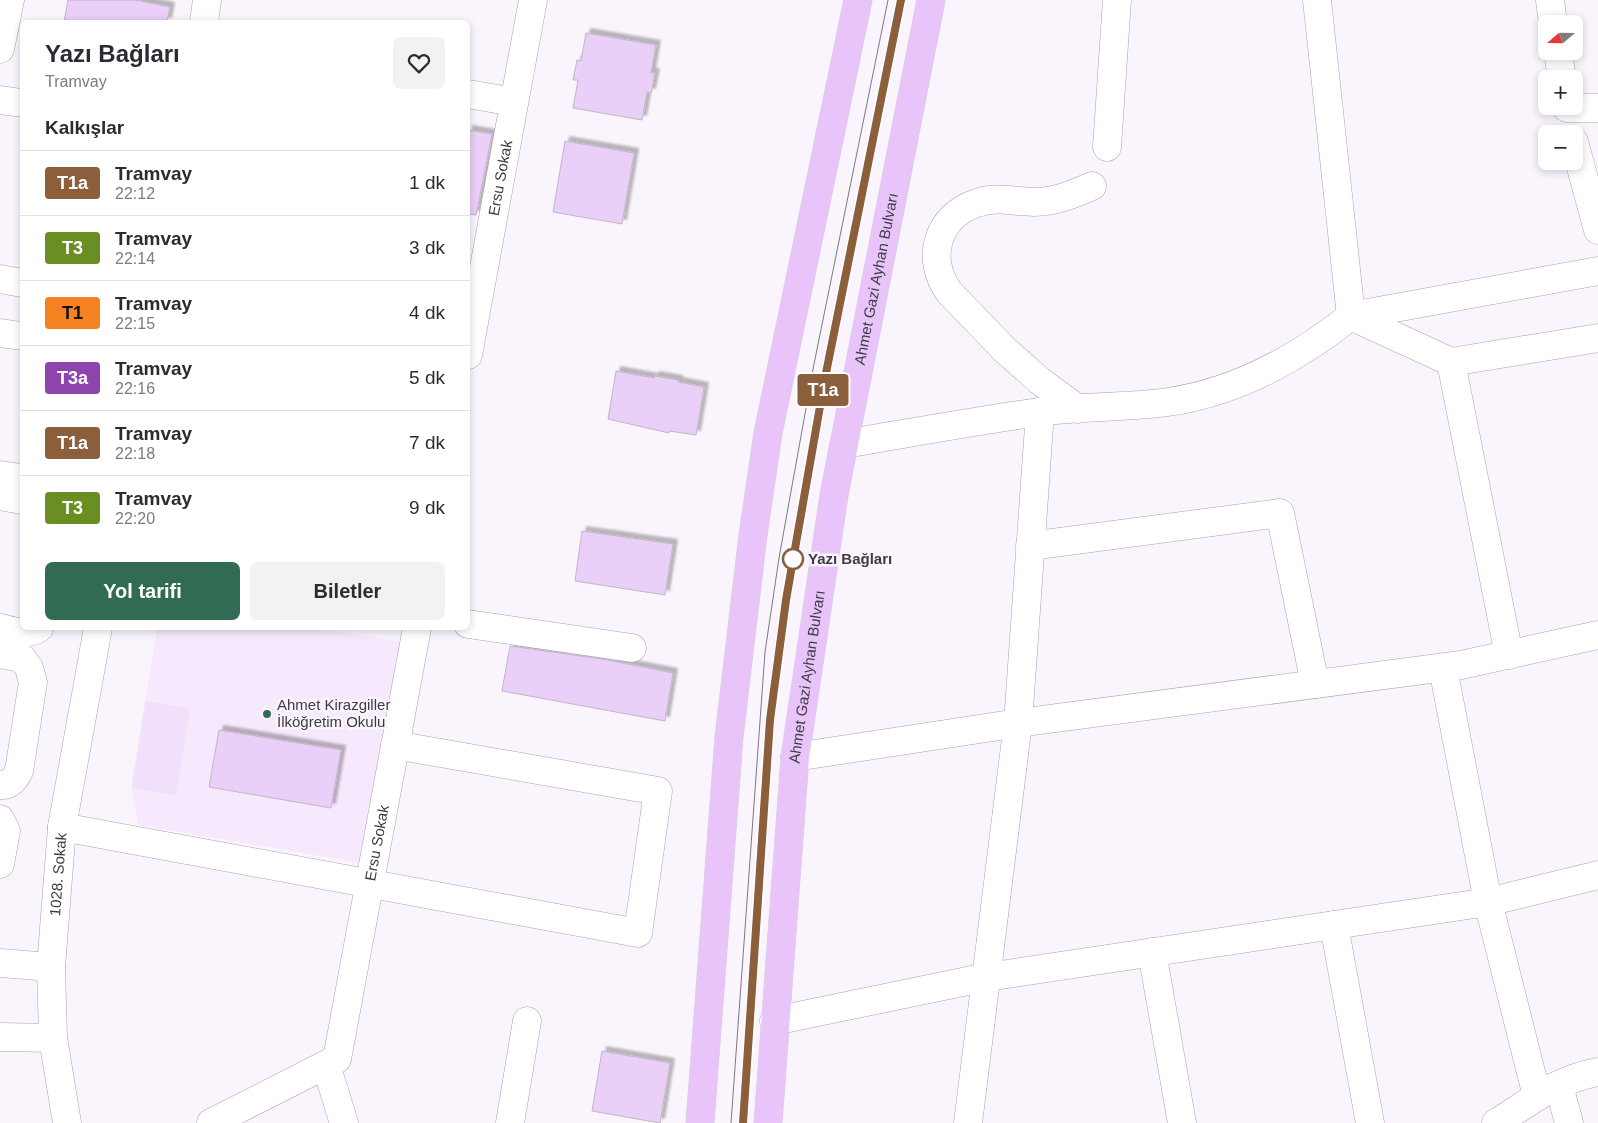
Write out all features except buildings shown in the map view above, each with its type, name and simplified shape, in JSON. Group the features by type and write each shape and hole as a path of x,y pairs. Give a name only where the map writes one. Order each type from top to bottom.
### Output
{"main road":[{"path":"700,1123 729,737 753,534 768,434 858,0"},
{"name":"Ahmet Gazi Ayhan Bulvarı","path":"768,1123 774,1021 795,757 834,495 931,0"}],"street":[{"path":"0,49 10,0"},
{"path":"204,20 207,0"},
{"name":"Ersu Sokak","path":"470,329 474,278 514,102 533,0"},
{"path":"1107,147 1117,0"},
{"path":"1317,0 1351,316"},
{"path":"1550,0 1552,15"},
{"path":"470,94 514,102"},
{"path":"0,100 20,103"},
{"path":"1583,108 1598,108"},
{"path":"1582,170 1598,230"},
{"path":"1078,409 1040,381 1005,350 949,292 942,283 938,272 936,251 942,232 948,223 965,208 977,202 990,199 1035,202 1055,200 1092,186"},
{"path":"844,444 1040,412 1167,402 1196,396 1224,388 1259,374 1302,352 1351,316 1598,271"},
{"path":"0,279 20,283"},
{"path":"1351,316 1451,362 1598,338"},
{"path":"0,333 20,336"},
{"path":"1451,362 1509,655"},
{"path":"968,1123 1018,723 1040,412"},
{"path":"0,475 20,478"},
{"path":"0,496 20,500"},
{"path":"1030,546 1280,513 1315,684"},
{"path":"470,624 632,648"},
{"path":"0,628 24,633 34,630"},
{"name":"1028. Sokak","path":"67,1123 53,1038 51,967 62,827 98,630"},
{"name":"Ersu Sokak","path":"332,1062 370,884 417,630"},
{"path":"795,757 1018,723 1462,666 1598,635"},
{"path":"0,654 22,658 29,668 33,682 19,771 16,778 10,783 0,786"},
{"path":"1444,668 1488,902 1545,1091"},
{"path":"62,827 638,933 658,791 396,745"},
{"path":"0,819 6,832 0,864"},
{"path":"774,1021 986,977 1488,902 1598,875"},
{"path":"1334,925 1370,1123"},
{"path":"1152,952 1182,1123"},
{"path":"0,963 51,967"},
{"path":"510,1123 527,1022"},
{"path":"0,1037 53,1038"},
{"path":"211,1123 332,1062 344,1123"},
{"path":"1496,1123 1545,1091 1569,1079 1598,1072"},
{"path":"1545,1091 1562,1093 1569,1123"}],"shaded area":[{"name":"Ahmet Kirazgiller İlköğretim Okulu","path":"157,630 328,630 403,642 366,864 138,825 131,786"},
{"path":"146,701 190,709 176,795 132,788"}],"tram line":[{"path":"731,1123 765,652 779,558 814,364 888,0"},
{"path":"743,1123 770,720 786,600 825,378 901,0"},
{"name":"T1a","path":"743,1123 770,720 786,600 825,378 901,0"}],"place":[{"name":"Yazı Bağları","path":"793,559"},
{"name":"Ahmet Kirazgiller İlköğretim Okulu","path":"267,714"}]}
